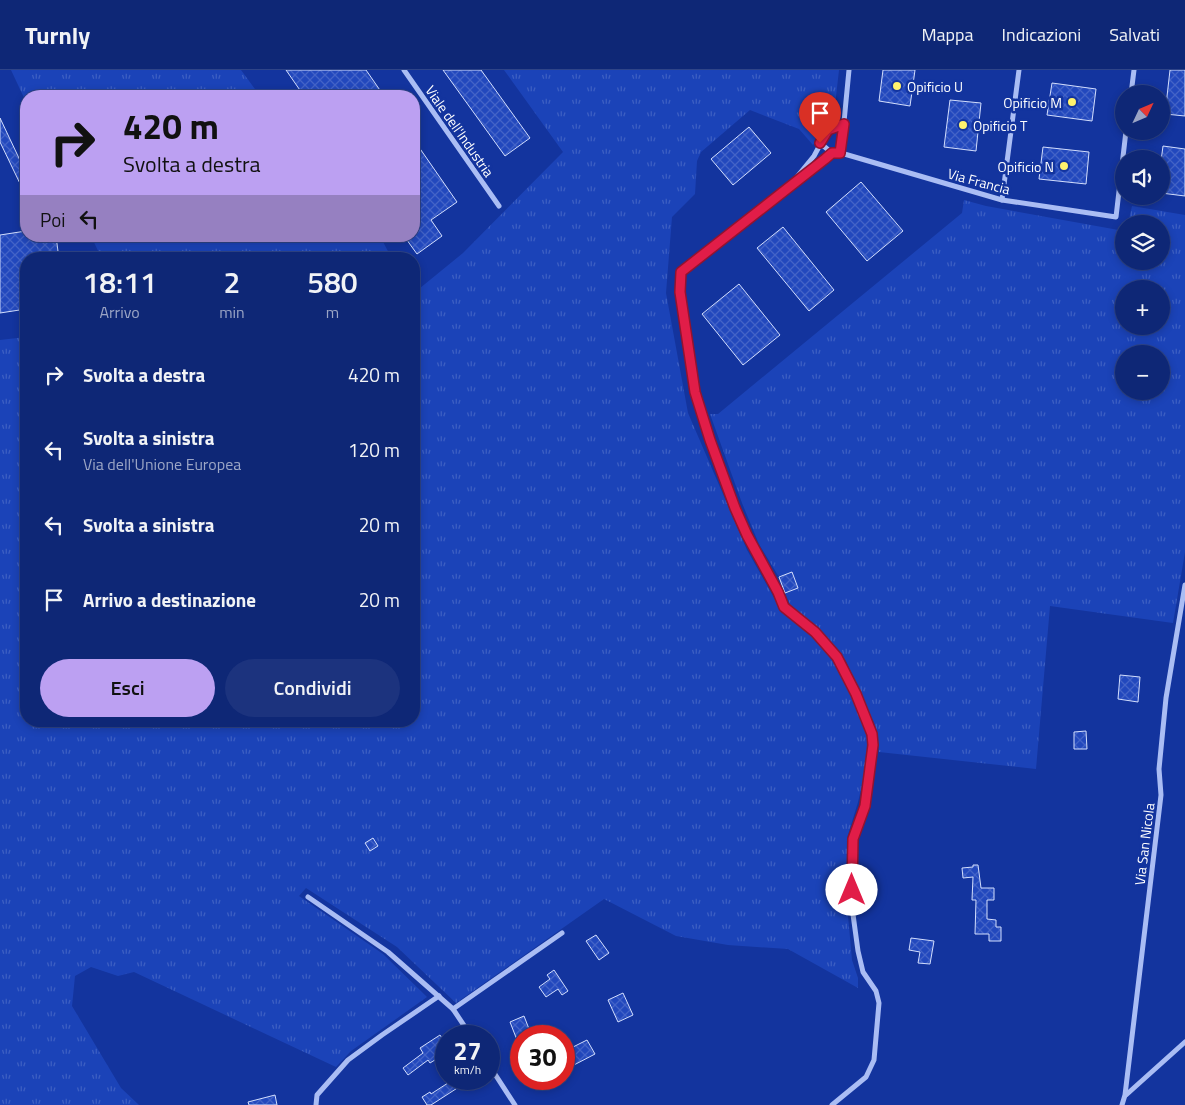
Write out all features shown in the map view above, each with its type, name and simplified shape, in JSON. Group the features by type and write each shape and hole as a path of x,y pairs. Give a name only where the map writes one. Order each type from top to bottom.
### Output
{"street":[{"name":"Viale dell'Industria","path":"404,70 418,90"},
{"path":"840,153 849,70"},
{"path":"1002,200 1019,70"},
{"path":"1132,85 1134,70"},
{"name":"Viale dell'Industria","path":"420,93 498,206"},
{"path":"791,185 814,156 828,130 844,124"},
{"name":"Via Francia","path":"832,153 840,153 1002,200 1116,217 1125,140"},
{"path":"820,143 832,153 681,272 680,292 695,392 735,508 784,607 815,632 837,657 856,694 872,734 873,745 865,806 853,839 852,907 862,972 876,991 879,1003 874,1060 866,1077 832,1105"},
{"name":"Via San Nicola","path":"1122,1105 1126,1095 1161,795 1158,769 1166,698 1185,585"},
{"path":"308,897 388,952 453,1009 464,1025"},
{"path":"453,1009 562,933"},
{"path":"316,1105 317,1094 348,1060 439,996"},
{"path":"1126,1095 1185,1042"},
{"path":"500,1081 515,1105"}],"green space":[{"path":"11,70 241,70 256,90 20,90"},
{"path":"504,70 839,70 834,114 813,145 799,129 750,110 701,152 697,161 695,194 672,217 666,293 688,413 747,550 782,612 818,641 843,673 865,722 870,739 871,747 847,838 847,905 852,960 858,978 858,988 788,949 728,945 676,936 604,899 456,1003 397,947 306,888 299,896 383,954 427,997 351,1051 336,1067 134,972 118,976 91,967 75,976 72,1006 121,1088 139,1105 0,1105 0,340 20,338 20,727 420,727 420,288 463,253 563,152"},
{"path":"964,200 986,206 1115,229 1115,270 1170,270 1170,215 1130,215 1132,206 1185,215 1185,552 1173,623 1050,606 1036,769 879,752 875,725 846,661 825,636 792,609 785,593 798,588 792,572 779,577 759,544 710,414 718,414 962,213"},
{"path":"94,242 383,242 388,252 99,252"}],"building":[{"path":"286,70 366,70 380,90 300,90"},
{"path":"443,70 481,70 530,138 505,156"},
{"name":"Opificio U","path":"883,70 915,70 910,106 879,101"},
{"path":"1170,70 1185,70 1185,116 1170,114 1170,85 1168,85"},
{"name":"Opificio M","path":"1052,83 1096,89 1092,121 1047,115"},
{"name":"Opificio T","path":"950,100 981,103 976,151 944,147"},
{"path":"0,118 20,160 20,184 0,142"},
{"path":"749,127 771,153 733,185 711,159"},
{"path":"1163,146 1185,149 1185,196 1170,194 1170,150 1162,150"},
{"name":"Opificio N","path":"1043,147 1089,152 1086,184 1039,179"},
{"path":"420,149 457,202 431,220 442,236 420,252 416,252 408,242 420,242"},
{"path":"861,182 903,231 867,261 826,212"},
{"path":"783,227 834,290 809,311 757,248"},
{"path":"20,232 20,242 57,242 58,252 20,252 20,310 0,313 0,235"},
{"path":"739,284 780,335 743,365 702,314"},
{"path":"792,572 798,588 785,593 779,577"},
{"path":"1120,675 1140,677 1138,702 1118,699"},
{"path":"1086,731 1087,749 1074,749 1074,732"},
{"path":"373,838 378,846 370,851 365,843"},
{"path":"973,865 978,865 981,888 994,888 994,900 987,900 987,919 996,920 996,927 1001,927 1001,941 989,941 989,934 975,934 976,900 972,900 973,877 963,878 962,868 973,867"},
{"path":"596,935 609,953 599,960 586,941"},
{"path":"911,938 934,941 930,964 918,963 920,952 909,950"},
{"path":"554,970 568,991 562,995 558,989 546,997 539,987 550,979 547,975"},
{"path":"623,993 633,1015 618,1022 608,1000"},
{"path":"524,1016 528,1025 511,1025 510,1022"},
{"path":"435,1038 435,1060 430,1063 428,1060 408,1075 403,1068 423,1053 420,1048"},
{"path":"587,1040 595,1054 575,1064 575,1046"},
{"path":"437,1090 454,1090 431,1105 427,1105 422,1097 430,1092 431,1094"},
{"path":"275,1095 277,1105 249,1105 248,1102"}],"place":[{"name":"Opificio U","path":"897,86"},
{"name":"Opificio M","path":"1072,102"},
{"name":"Opificio T","path":"963,125"},
{"name":"Opificio N","path":"1064,166"}],"route":[{"path":"820,143 828,130 844,124 840,153 832,153 681,272 680,292 695,392 735,508 784,607 789,613 815,632 837,657 856,694 872,734 873,745 865,806 853,839 852,890"}]}
